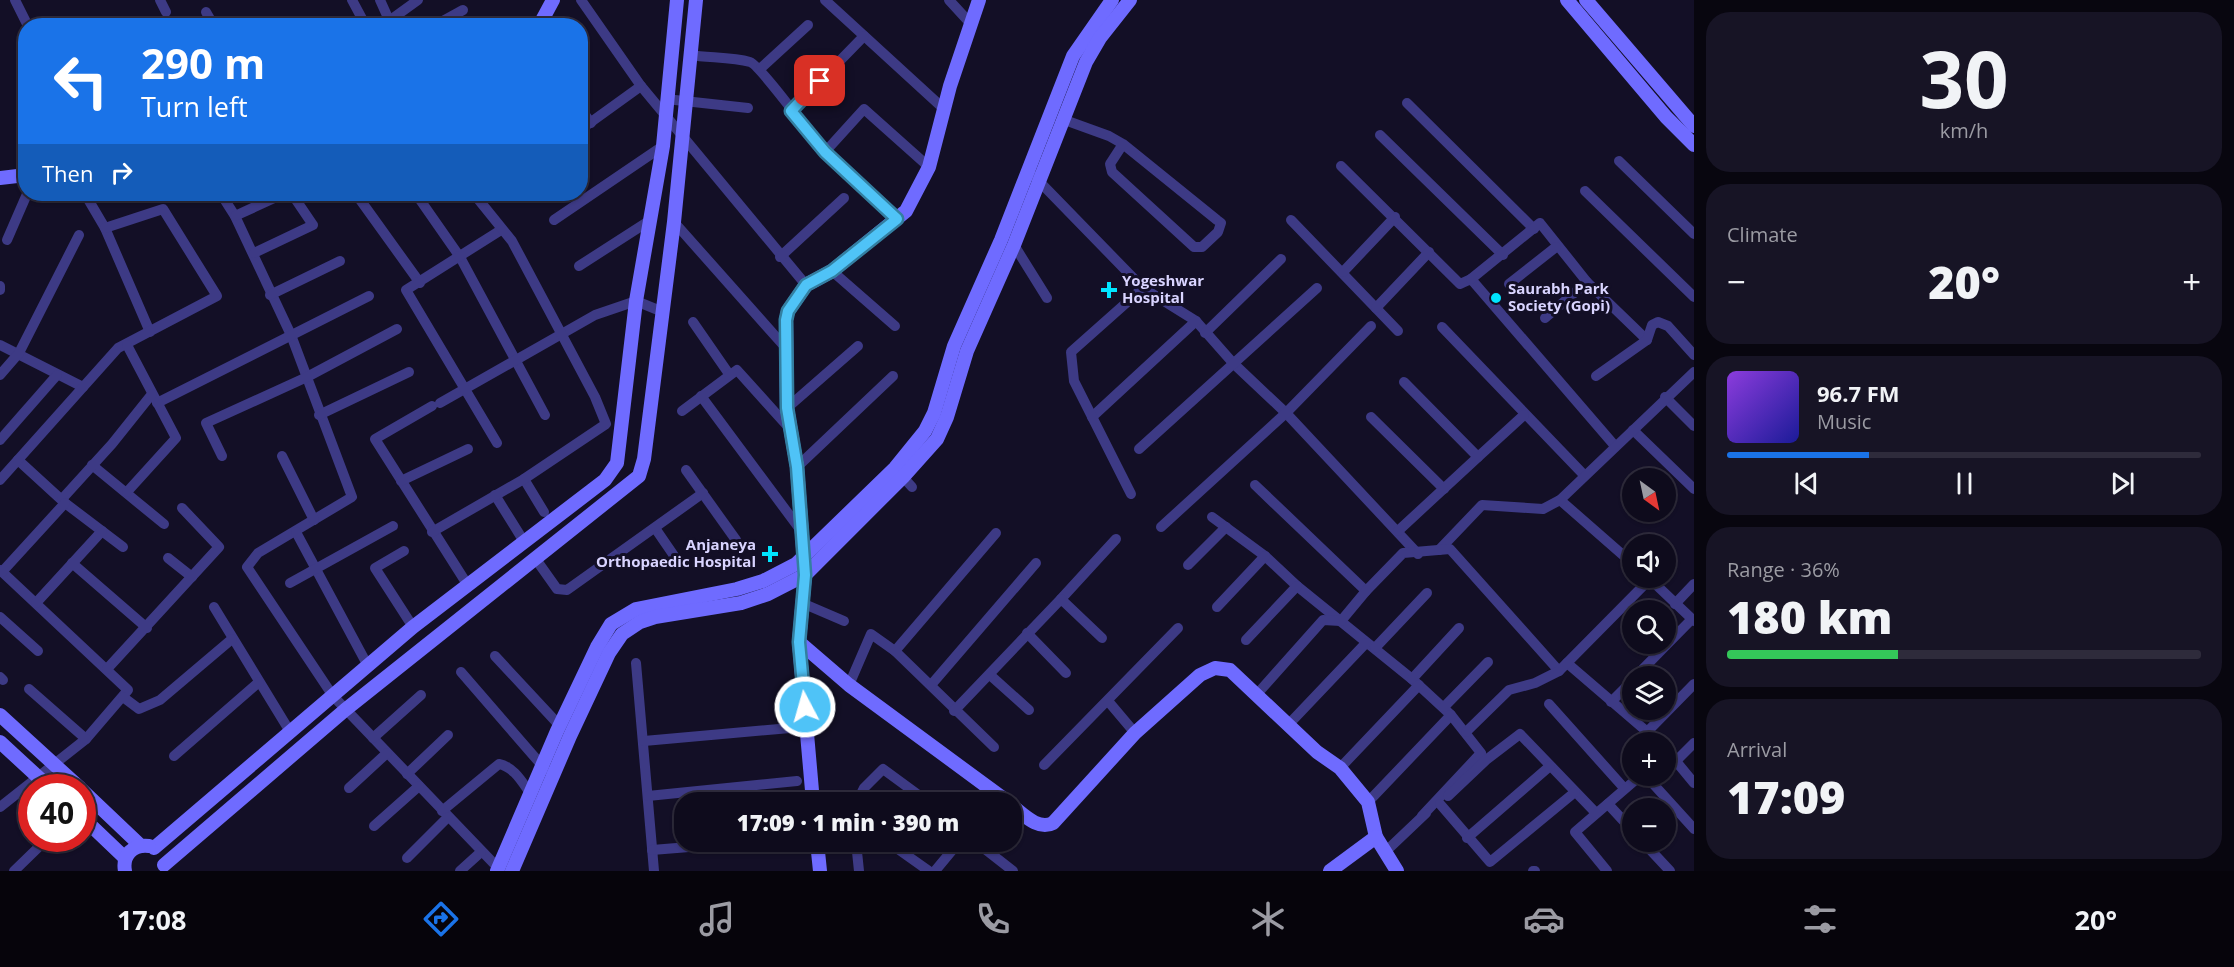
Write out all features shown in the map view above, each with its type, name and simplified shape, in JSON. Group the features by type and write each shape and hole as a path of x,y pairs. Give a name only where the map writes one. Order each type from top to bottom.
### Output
{"street":[{"path":"15,0 24,18"},
{"path":"160,0 166,12"},
{"path":"352,0 362,18"},
{"path":"380,0 384,18"},
{"path":"543,18 553,0"},
{"path":"581,0 641,86 665,106 683,136 780,257 806,285"},
{"path":"96,834 123,866 129,852 147,847 333,696 466,584 605,480 617,463 636,301 663,146 676,0"},
{"path":"96,802 147,847 159,852 163,868 345,710 639,476 674,222 683,136 684,101 696,0"},
{"path":"825,0 944,109"},
{"path":"949,0 971,24"},
{"path":"812,792 799,642 805,575 797,467 787,408 785,347 788,311 806,285 832,271 906,211 929,167 944,109 979,0"},
{"path":"502,870 552,776 609,653 622,634 640,622 655,617 741,603 768,594 805,575 908,482 937,439 947,417 952,372 1073,56 1112,0"},
{"path":"502,870 542,765 597,647 611,624 625,614 652,604 737,589 764,581 788,569 895,468 925,431 1014,245 1086,62 1100,38 1130,0"},
{"path":"1567,0 1666,117 1694,145"},
{"path":"1586,0 1694,126"},
{"path":"392,18 414,1"},
{"path":"448,18 463,10"},
{"path":"206,12 209,18"},
{"path":"761,68 808,25"},
{"path":"791,111 864,36"},
{"path":"690,55 751,62 761,68 791,111 825,152 897,219"},
{"path":"588,125 641,86"},
{"path":"665,106 684,101 748,108"},
{"path":"1407,103 1534,229"},
{"path":"825,152 864,109 929,167"},
{"path":"588,119 591,123"},
{"path":"1062,119 1109,136 1123,144 1221,223 1218,232 1202,247 1194,247 1112,172 1110,164 1123,144"},
{"path":"1380,135 1503,255"},
{"path":"588,196 663,146"},
{"path":"1619,161 1694,234"},
{"path":"1341,166 1460,284 1471,279 1503,255 1540,223 1556,247 1587,282 1647,340"},
{"path":"1029,171 1143,288 1196,321 1233,363 1286,413 1418,554"},
{"path":"0,177 18,176"},
{"path":"1585,191 1694,297"},
{"path":"780,257 844,198"},
{"path":"7,240 24,201"},
{"path":"89,201 105,228 150,332"},
{"path":"225,201 254,253 270,295 291,335 319,415 352,497 258,553 247,567 333,696 481,852 502,870"},
{"path":"235,216 268,201"},
{"path":"254,253 313,225 297,201"},
{"path":"361,201 420,283"},
{"path":"421,201 460,257 545,415"},
{"path":"432,532 524,479 606,424 605,416 512,241 479,201"},
{"path":"554,219 581,201"},
{"path":"1,479 118,348 217,296 163,209 105,228"},
{"path":"1343,272 1395,218"},
{"path":"1291,220 1398,331"},
{"path":"579,266 649,221"},
{"path":"674,222 785,347"},
{"path":"497,442 406,290 501,230"},
{"path":"0,375 19,353 79,235"},
{"path":"1014,245 1047,298"},
{"path":"1509,284 1556,247"},
{"path":"1376,308 1429,252"},
{"path":"1205,333 1281,259"},
{"path":"270,295 340,261"},
{"path":"832,271 895,326"},
{"path":"1471,279 1615,446"},
{"path":"1545,318 1587,282"},
{"path":"1131,494 1074,381 1071,352 1143,288"},
{"path":"1139,449 1317,288"},
{"path":"43,774 87,739 128,690 1,571 154,398 291,335 369,296"},
{"path":"466,584 375,439 514,360 562,336 595,315 636,301 663,312"},
{"path":"1092,417 1196,321"},
{"path":"693,322 729,374"},
{"path":"1596,376 1647,340 1652,325 1663,323 1694,356"},
{"path":"1161,526 1286,413 1371,326"},
{"path":"1442,327 1584,475"},
{"path":"222,456 206,423 307,376 397,329"},
{"path":"0,345 83,387"},
{"path":"127,345 176,438 127,492"},
{"path":"787,408 858,346"},
{"path":"682,411 734,370 741,374 791,431"},
{"path":"319,415 409,372"},
{"path":"1439,550 1482,505 1543,509 1560,501 1584,475 1694,372"},
{"path":"0,440 57,375"},
{"path":"797,467 893,376"},
{"path":"1404,382 1478,457"},
{"path":"701,396 802,532"},
{"path":"1665,398 1694,426"},
{"path":"1398,531 1524,415"},
{"path":"1371,417 1444,489"},
{"path":"1633,430 1694,489"},
{"path":"401,481 468,449"},
{"path":"282,456 314,520"},
{"path":"18,460 64,501 123,547"},
{"path":"93,465 164,524"},
{"path":"686,470 736,540"},
{"path":"524,479 544,512"},
{"path":"1255,485 1366,591"},
{"path":"535,558 557,589 567,590 703,493"},
{"path":"495,495 523,540"},
{"path":"1560,501 1622,554"},
{"path":"107,669 219,547 182,508"},
{"path":"1212,517 1265,556 1415,682 1447,711 1484,756"},
{"path":"290,583 393,526"},
{"path":"1188,565 1226,527"},
{"path":"655,528 679,563"},
{"path":"36,603 102,531"},
{"path":"296,532 368,666"},
{"path":"894,651 996,533"},
{"path":"954,711 1116,538"},
{"path":"1341,621 1403,553 1418,554 1450,549 1563,667 1648,731 1694,684"},
{"path":"404,551 375,568 413,627"},
{"path":"1216,607 1265,556"},
{"path":"168,558 192,578"},
{"path":"72,563 147,628"},
{"path":"931,685 1036,563"},
{"path":"484,570 498,587"},
{"path":"1676,603 1694,584"},
{"path":"1246,640 1298,586"},
{"path":"1466,732 1509,690 1535,683 1563,667 1639,588"},
{"path":"1659,588 1671,600"},
{"path":"1290,724 1427,593"},
{"path":"1061,599 1102,638"},
{"path":"802,603 844,621"},
{"path":"1646,666 1693,620 1676,605"},
{"path":"214,607 289,730"},
{"path":"0,617 38,651"},
{"path":"1258,693 1323,620 1341,621"},
{"path":"1044,765 1178,628"},
{"path":"1340,768 1459,628"},
{"path":"1027,633 1066,673"},
{"path":"849,684 871,634 894,651 994,747"},
{"path":"123,697 139,709 160,700 232,639"},
{"path":"799,642 849,684 993,792"},
{"path":"495,656 560,726"},
{"path":"1368,802 1488,662"},
{"path":"636,663 654,871"},
{"path":"1022,814 1036,824 1053,823 1135,733 1207,670 1222,667 1230,670 1258,693 1329,763 1340,768 1368,802 1376,837 1396,871"},
{"path":"461,672 552,776"},
{"path":"990,675 1029,710"},
{"path":"174,756 259,682"},
{"path":"29,689 87,739"},
{"path":"1611,702 1622,691"},
{"path":"374,738 421,695"},
{"path":"1107,701 1135,733"},
{"path":"1549,704 1624,788"},
{"path":"0,715 66,774"},
{"path":"644,741 790,728"},
{"path":"1386,851 1484,756 1521,734 1595,812"},
{"path":"407,774 448,735"},
{"path":"0,742 35,774"},
{"path":"1694,743 1677,760 1694,783"},
{"path":"349,789 387,753"},
{"path":"1422,816 1440,804 1484,756"},
{"path":"407,858 445,814 499,764 507,765 530,793"},
{"path":"1467,838 1550,766"},
{"path":"862,792 883,769 914,792"},
{"path":"648,796 797,781"},
{"path":"374,826 419,786"},
{"path":"1607,871 1575,832 1627,786"},
{"path":"1655,786 1694,829"},
{"path":"1440,804 1490,862 1575,792"},
{"path":"0,807 18,793"},
{"path":"1608,804 1622,819"},
{"path":"1330,871 1376,837"},
{"path":"652,850 674,848"},
{"path":"14,871 34,852"},
{"path":"460,871 481,852"},
{"path":"818,852 820,871"},
{"path":"857,852 859,871"},
{"path":"902,852 929,871"},
{"path":"935,871 951,852"},
{"path":"989,852 1013,871"},
{"path":"1652,852 1670,871"},
{"path":"911,858 912,871"}],"place":[{"name":"Yogeshwar Hospital","path":"1109,290"},
{"name":"Saurabh Park Society (Gopi)","path":"1496,298"},
{"name":"Anjaneya Orthopaedic Hospital","path":"770,554"}],"route":[{"path":"805,707 799,642 805,575 797,467 787,408 784,337 786,320 788,311 806,285 832,271 897,219 825,152 791,111 820,81"}]}
